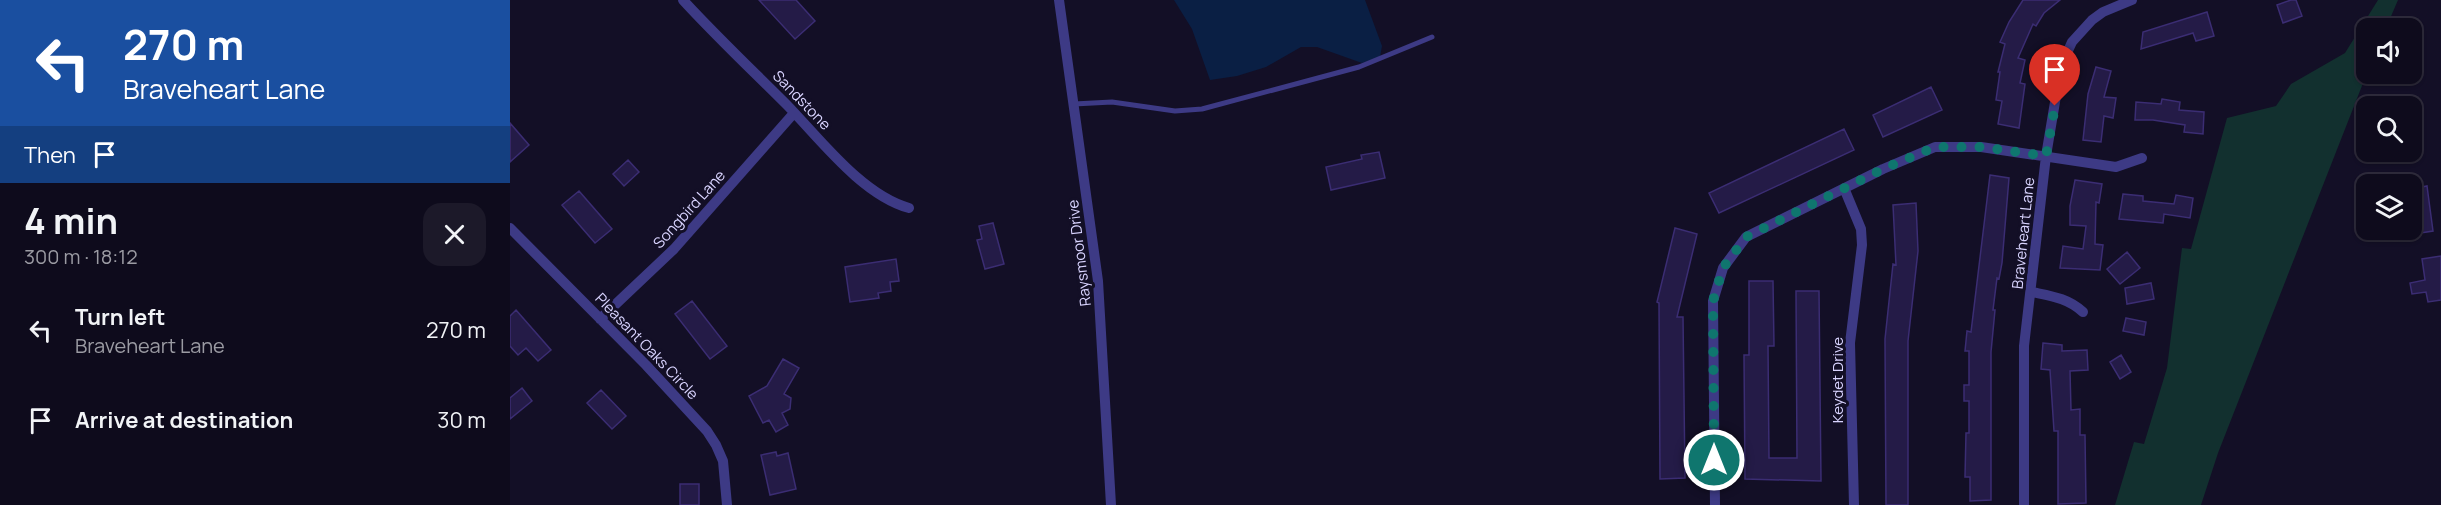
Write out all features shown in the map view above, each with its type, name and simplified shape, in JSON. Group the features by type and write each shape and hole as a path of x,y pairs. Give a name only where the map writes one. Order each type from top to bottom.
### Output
{"street":[{"name":"Sandstone","path":"683,0 845,166 878,193 896,204 909,208"},
{"name":"Raysmoor Drive","path":"1059,0 1101,314 1111,505"},
{"name":"Braveheart Lane","path":"2024,505 2024,364 2046,156 2061,66 2072,42 2098,16 2132,0"},
{"name":"Songbird Lane","path":"600,319 674,249 795,113"},
{"path":"1715,505 1713,301 1723,268 1746,237 1844,188 1935,147 1981,147 2116,167 2142,158"},
{"name":"Keydet Drive","path":"1844,188 1861,229 1862,245 1850,343 1854,505"},
{"name":"Pleasant Oaks Circle","path":"510,228 686,406 712,438 725,471 727,505"},
{"path":"2032,292 2074,303 2083,312"}],"lane":[{"path":"1074,104 1112,102 1175,111 1202,109 1359,67 1432,37"}],"green space":[{"path":"2378,0 2398,0 2390,18 2367,18"},
{"path":"2356,35 2356,84 2363,84 2356,96 2356,101 2218,453 2201,505 2115,505 2134,442 2144,444 2167,368 2182,248 2191,249 2227,118 2276,106 2291,84 2345,53"}],"water":[{"path":"1174,0 1365,0 1382,46 1380,57 1362,63 1317,47 1301,47 1266,67 1237,76 1210,80 1192,29"}],"building":[{"path":"759,0 796,0 815,21 795,39"},
{"path":"2023,0 2060,0 2044,13 2036,26 2033,24 2018,58 2025,60 2020,83 2025,84 2019,128 1998,124 2002,101 1996,100 2000,72 1998,72 2005,44 2000,42"},
{"path":"2296,0 2302,16 2283,23 2277,5"},
{"path":"2207,12 2214,36 2196,41 2193,33 2141,49 2143,32"},
{"path":"2096,67 2111,71 2104,97 2116,98 2113,118 2104,116 2101,142 2083,140 2088,94"},
{"path":"1931,87 1942,110 1883,137 1873,115"},
{"path":"2162,99 2180,102 2179,110 2204,112 2203,134 2184,132 2185,125 2135,120 2136,102 2161,104"},
{"path":"510,123 529,145 510,162"},
{"path":"1844,129 1854,150 1719,213 1709,193"},
{"path":"1379,152 1385,178 1331,190 1326,167 1362,159 1361,155"},
{"path":"628,160 639,172 624,186 613,174"},
{"path":"1990,175 2009,178 2002,263 1999,279 1997,278 1993,310 1995,310 1991,352 1991,500 1970,501 1970,477 1965,477 1969,401 1964,401 1964,385 1969,385 1969,351 1965,351 1967,331 1971,332"},
{"path":"2075,180 2102,184 2099,203 2096,202 2095,244 2103,245 2100,270 2060,268 2063,246 2083,249 2086,226 2070,225 2070,206"},
{"path":"2427,186 2433,231 2422,233 2422,187"},
{"path":"579,191 612,229 595,243 562,205"},
{"path":"2123,194 2143,196 2143,201 2174,204 2176,195 2193,198 2190,218 2164,214 2163,223 2119,219"},
{"path":"1916,203 1918,251 1908,341 1908,505 1886,505 1885,339 1893,264 1896,265 1893,205"},
{"path":"993,223 1004,264 985,269 977,240 982,239 979,226"},
{"path":"1675,228 1697,234 1677,317 1683,317 1685,478 1660,479 1659,303 1657,302"},
{"path":"2127,252 2140,268 2120,284 2107,269"},
{"path":"2441,256 2441,300 2428,302 2426,292 2412,294 2410,283 2425,280 2422,259"},
{"path":"896,259 899,281 890,282 891,291 878,293 879,298 850,302 845,267"},
{"path":"1749,281 1773,281 1774,346 1768,346 1769,458 1797,458 1796,291 1819,291 1821,481 1745,479 1744,355 1749,355"},
{"path":"2151,283 2154,299 2127,304 2125,288"},
{"path":"692,301 727,346 710,359 675,314"},
{"path":"516,310 551,350 538,361 526,348 518,355 510,346 510,316"},
{"path":"2126,318 2146,322 2144,335 2123,331"},
{"path":"2043,343 2062,345 2062,351 2087,350 2088,370 2070,371 2071,410 2080,409 2080,435 2085,435 2086,503 2058,504 2058,431 2054,431 2050,370 2041,369"},
{"path":"2121,355 2131,372 2120,379 2110,362"},
{"path":"783,359 799,368 784,394 791,398 790,409 782,413 788,425 776,432 769,420 763,423 749,396 767,386"},
{"path":"522,388 532,401 510,419 510,398"},
{"path":"601,390 626,416 612,429 587,403"},
{"path":"776,452 777,456 788,453 796,489 770,495 761,455"},
{"path":"680,484 699,484 699,505 680,505"}],"route":[{"path":"1714,460 1713,301 1723,268 1746,237 1883,169 1935,147 1981,147 2046,156 2055,106"}]}
